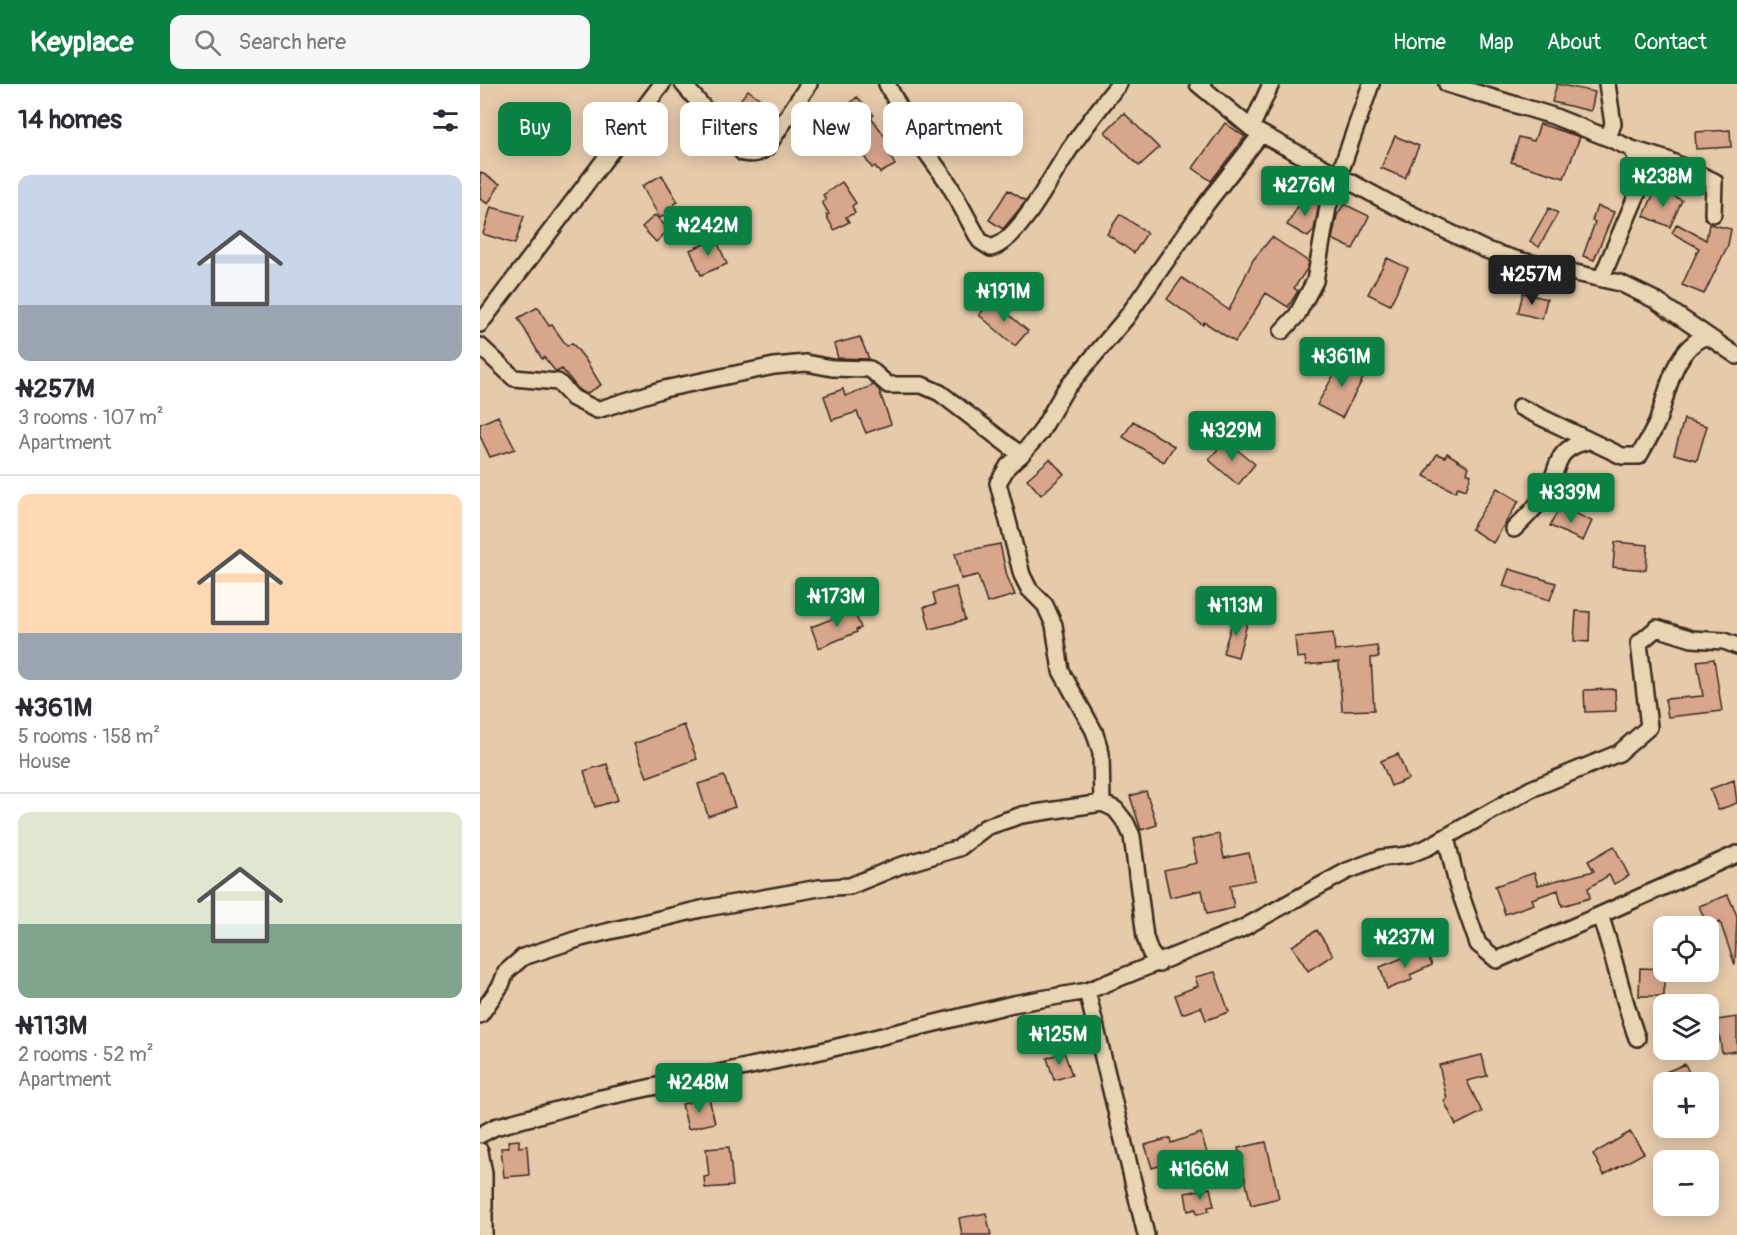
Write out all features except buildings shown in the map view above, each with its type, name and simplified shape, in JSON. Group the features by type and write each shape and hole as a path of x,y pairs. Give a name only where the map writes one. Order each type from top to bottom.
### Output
{"street":[{"path":"480,324 662,84"},
{"path":"683,84 742,153 750,154 759,153 767,147 809,84"},
{"path":"887,84 914,135 949,184 980,241 991,248 1001,245 1031,211 1071,148 1119,84"},
{"path":"1198,84 1256,131 1393,206 1486,249 1518,260 1602,277 1654,300 1737,356"},
{"path":"1102,803 1101,753 1094,731 1061,671 1054,625 1045,605 1029,589 1022,575 998,483 1008,466 1040,433 1065,390 1126,318 1207,203 1256,131 1271,84"},
{"path":"1282,331 1297,315 1315,281 1328,207 1371,84"},
{"path":"1451,84 1553,116 1632,149 1668,160 1714,181 1713,214"},
{"path":"1607,84 1612,124 1608,138"},
{"path":"1602,277 1638,192 1641,168 1632,149"},
{"path":"1641,168 1668,160"},
{"path":"1520,407 1622,456 1640,456 1656,424 1668,384 1676,368 1687,351 1698,340 1706,336"},
{"path":"480,346 514,378 558,382 573,398 597,411 664,389 774,366 806,363 832,368 870,369 888,386 922,386 940,393 1021,455"},
{"path":"1515,529 1547,490 1554,466 1566,450 1588,441"},
{"path":"480,1135 495,1127 601,1098 821,1051 1013,1004 1088,991 1159,964 1241,929 1347,872 1381,858 1408,855 1446,837 1531,789 1619,753 1636,741 1649,727 1640,643 1657,628 1692,639 1724,641 1737,646"},
{"path":"480,1015 501,985 506,972 523,957 580,938 701,909 819,888 850,886 899,866 958,848 986,827 1002,820 1102,803 1115,809 1126,823 1132,836 1145,937 1159,964"},
{"path":"1446,837 1457,884 1478,944 1497,960 1737,854"},
{"path":"1600,915 1609,942 1615,973 1637,1038"},
{"path":"1088,991 1146,1235"},
{"path":"480,1151 484,1174 484,1235"}]}
